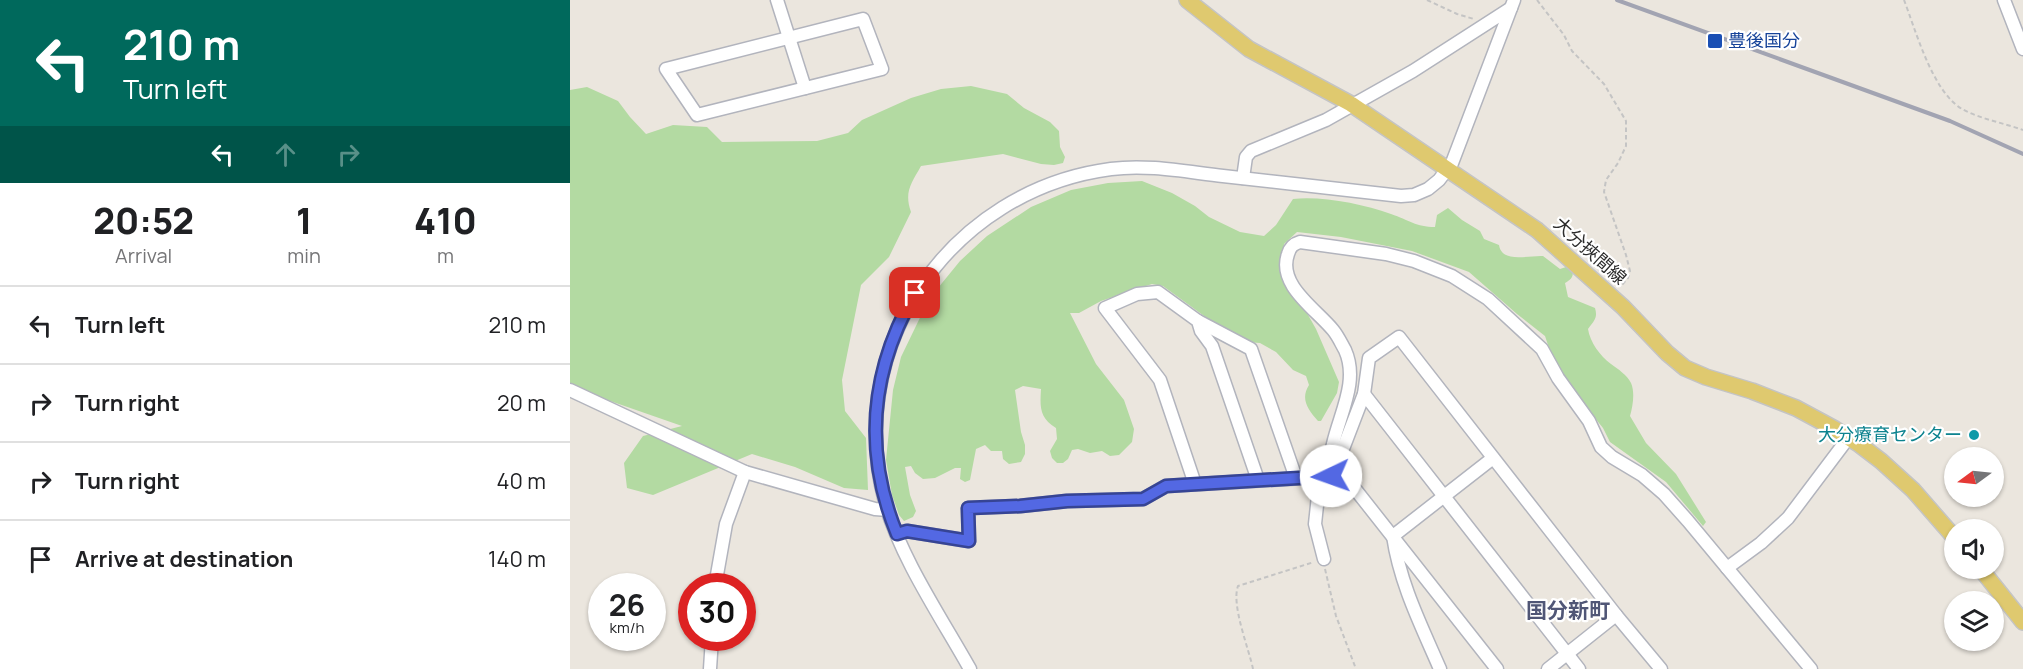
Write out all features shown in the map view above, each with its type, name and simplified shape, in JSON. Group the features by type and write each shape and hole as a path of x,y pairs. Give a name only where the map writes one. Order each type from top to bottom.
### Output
{"main road":[{"name":"大分挾間線","path":"1186,0 1249,49 1350,104 1545,237 1611,296 1667,353 1685,368 1796,408 1849,437 1908,485 1944,526"},
{"path":"1989,579 2023,622"}],"street":[{"path":"777,0 805,88"},
{"path":"2004,0 2023,49"},
{"path":"1243,178 1246,157 1251,151 1326,120 1350,104 1413,71 1512,4"},
{"path":"970,669 913,568 897,534 879,474 875,441 876,406 882,373 894,336 909,302 928,274 957,243 989,217 1053,184 1084,174 1111,169 1139,168 1408,196 1428,189 1448,170 1458,150 1512,4"},
{"path":"863,19 882,69 697,115 666,69 789,38 863,19"},
{"path":"1324,559 1315,524 1332,445 1350,386 1350,367 1346,352 1338,337 1299,294 1288,278 1285,266 1287,257 1292,246 1300,242 1380,253 1414,261 1442,271 1479,292 1542,349 1558,378 1589,422 1601,447 1654,485 1688,521 1810,669"},
{"path":"1195,484 1160,380 1105,308 1137,294 1158,292 1198,321 1251,349 1296,478"},
{"path":"1198,321 1201,331 1212,346 1258,480"},
{"path":"1497,669 1344,476 1340,467 1341,454 1364,394 1370,358 1399,337 1616,615 1661,669"},
{"path":"570,390 745,472 875,509 888,510"},
{"path":"1364,394 1579,669"},
{"path":"1727,568 1761,543 1788,518 1849,437"},
{"path":"1393,536 1493,458"},
{"path":"717,573 726,524 745,472"},
{"path":"897,534 907,531 969,541 968,508 1067,501 1143,499 1166,486 1344,476"},
{"path":"1393,536 1405,590 1440,669"},
{"path":"1548,669 1616,615"},
{"path":"711,669 712,651"}],"path":[{"path":"1427,0 1460,16 1473,18 1484,25"},
{"path":"1538,0 1564,34 1572,51 1604,84 1626,121 1626,146 1618,163 1605,180 1604,192 1626,255 1630,275 1611,296"},
{"path":"1904,0 1929,62 1949,98 1966,110 2023,130"},
{"path":"1253,669 1236,597 1238,586 1324,559 1336,616 1356,669"}],"green space":[{"path":"971,86 1007,94 1024,108 1050,122 1059,131 1060,147 1065,157 1063,163 1054,165 1003,154 921,166 908,193 911,212 889,257 861,285 842,380 845,411 866,438 868,490 844,488 795,467 752,454 653,495 627,488 624,463 643,436 682,426 570,387 570,90 587,87 618,101 646,134 673,125 707,127 722,142 817,141 848,133 862,120 911,98 941,89"},
{"path":"1142,181 1172,193 1209,217 1240,232 1264,236 1276,225 1293,199 1330,200 1355,204 1428,227 1435,227 1437,215 1448,208 1480,231 1484,239 1499,245 1505,255 1511,257 1543,256 1560,269 1566,267 1572,269 1572,277 1565,283 1568,297 1595,308 1596,317 1588,329 1589,334 1599,353 1631,383 1633,399 1630,416 1646,443 1676,474 1706,522 1703,526 1666,482 1610,442 1603,428 1573,391 1553,360 1545,336 1469,272 1412,251 1341,237 1297,232 1284,244 1282,276 1289,292 1303,306 1316,329 1339,382 1337,393 1321,421 1314,417 1306,404 1305,395 1309,385 1306,376 1293,370 1276,352 1260,343 1246,342 1222,329 1163,286 1152,284 1101,301 1079,313 1070,313 1096,364 1124,400 1134,429 1132,442 1119,455 1110,456 1102,451 1090,453 1078,449 1072,450 1068,459 1063,463 1057,463 1050,451 1057,439 1056,428 1046,420 1042,411 1041,389 1023,386 1015,390 1025,445 1025,454 1021,462 1009,464 1003,459 1002,451 991,451 985,445 976,449 970,480 965,482 960,479 961,468 955,468 935,478 923,479 915,473 911,466 905,467 910,495 916,511 913,517 904,521 899,515 892,495 886,460 893,390 901,357 929,299 960,261 987,236 1031,207 1071,190 1108,183"}],"railway":[{"path":"1617,0 1950,121 2023,154"}],"place":[{"name":"豊後国分","path":"1715,41"},
{"name":"大分療育センター","path":"1974,435"}],"district":[{"name":"国分新町","path":"1568,611"}],"route":[{"path":"915,293 899,323 885,361 875,418 875,448 879,474 885,502 897,534 907,531 969,541 968,508 1067,501 1143,499 1166,486 1331,476"}]}
